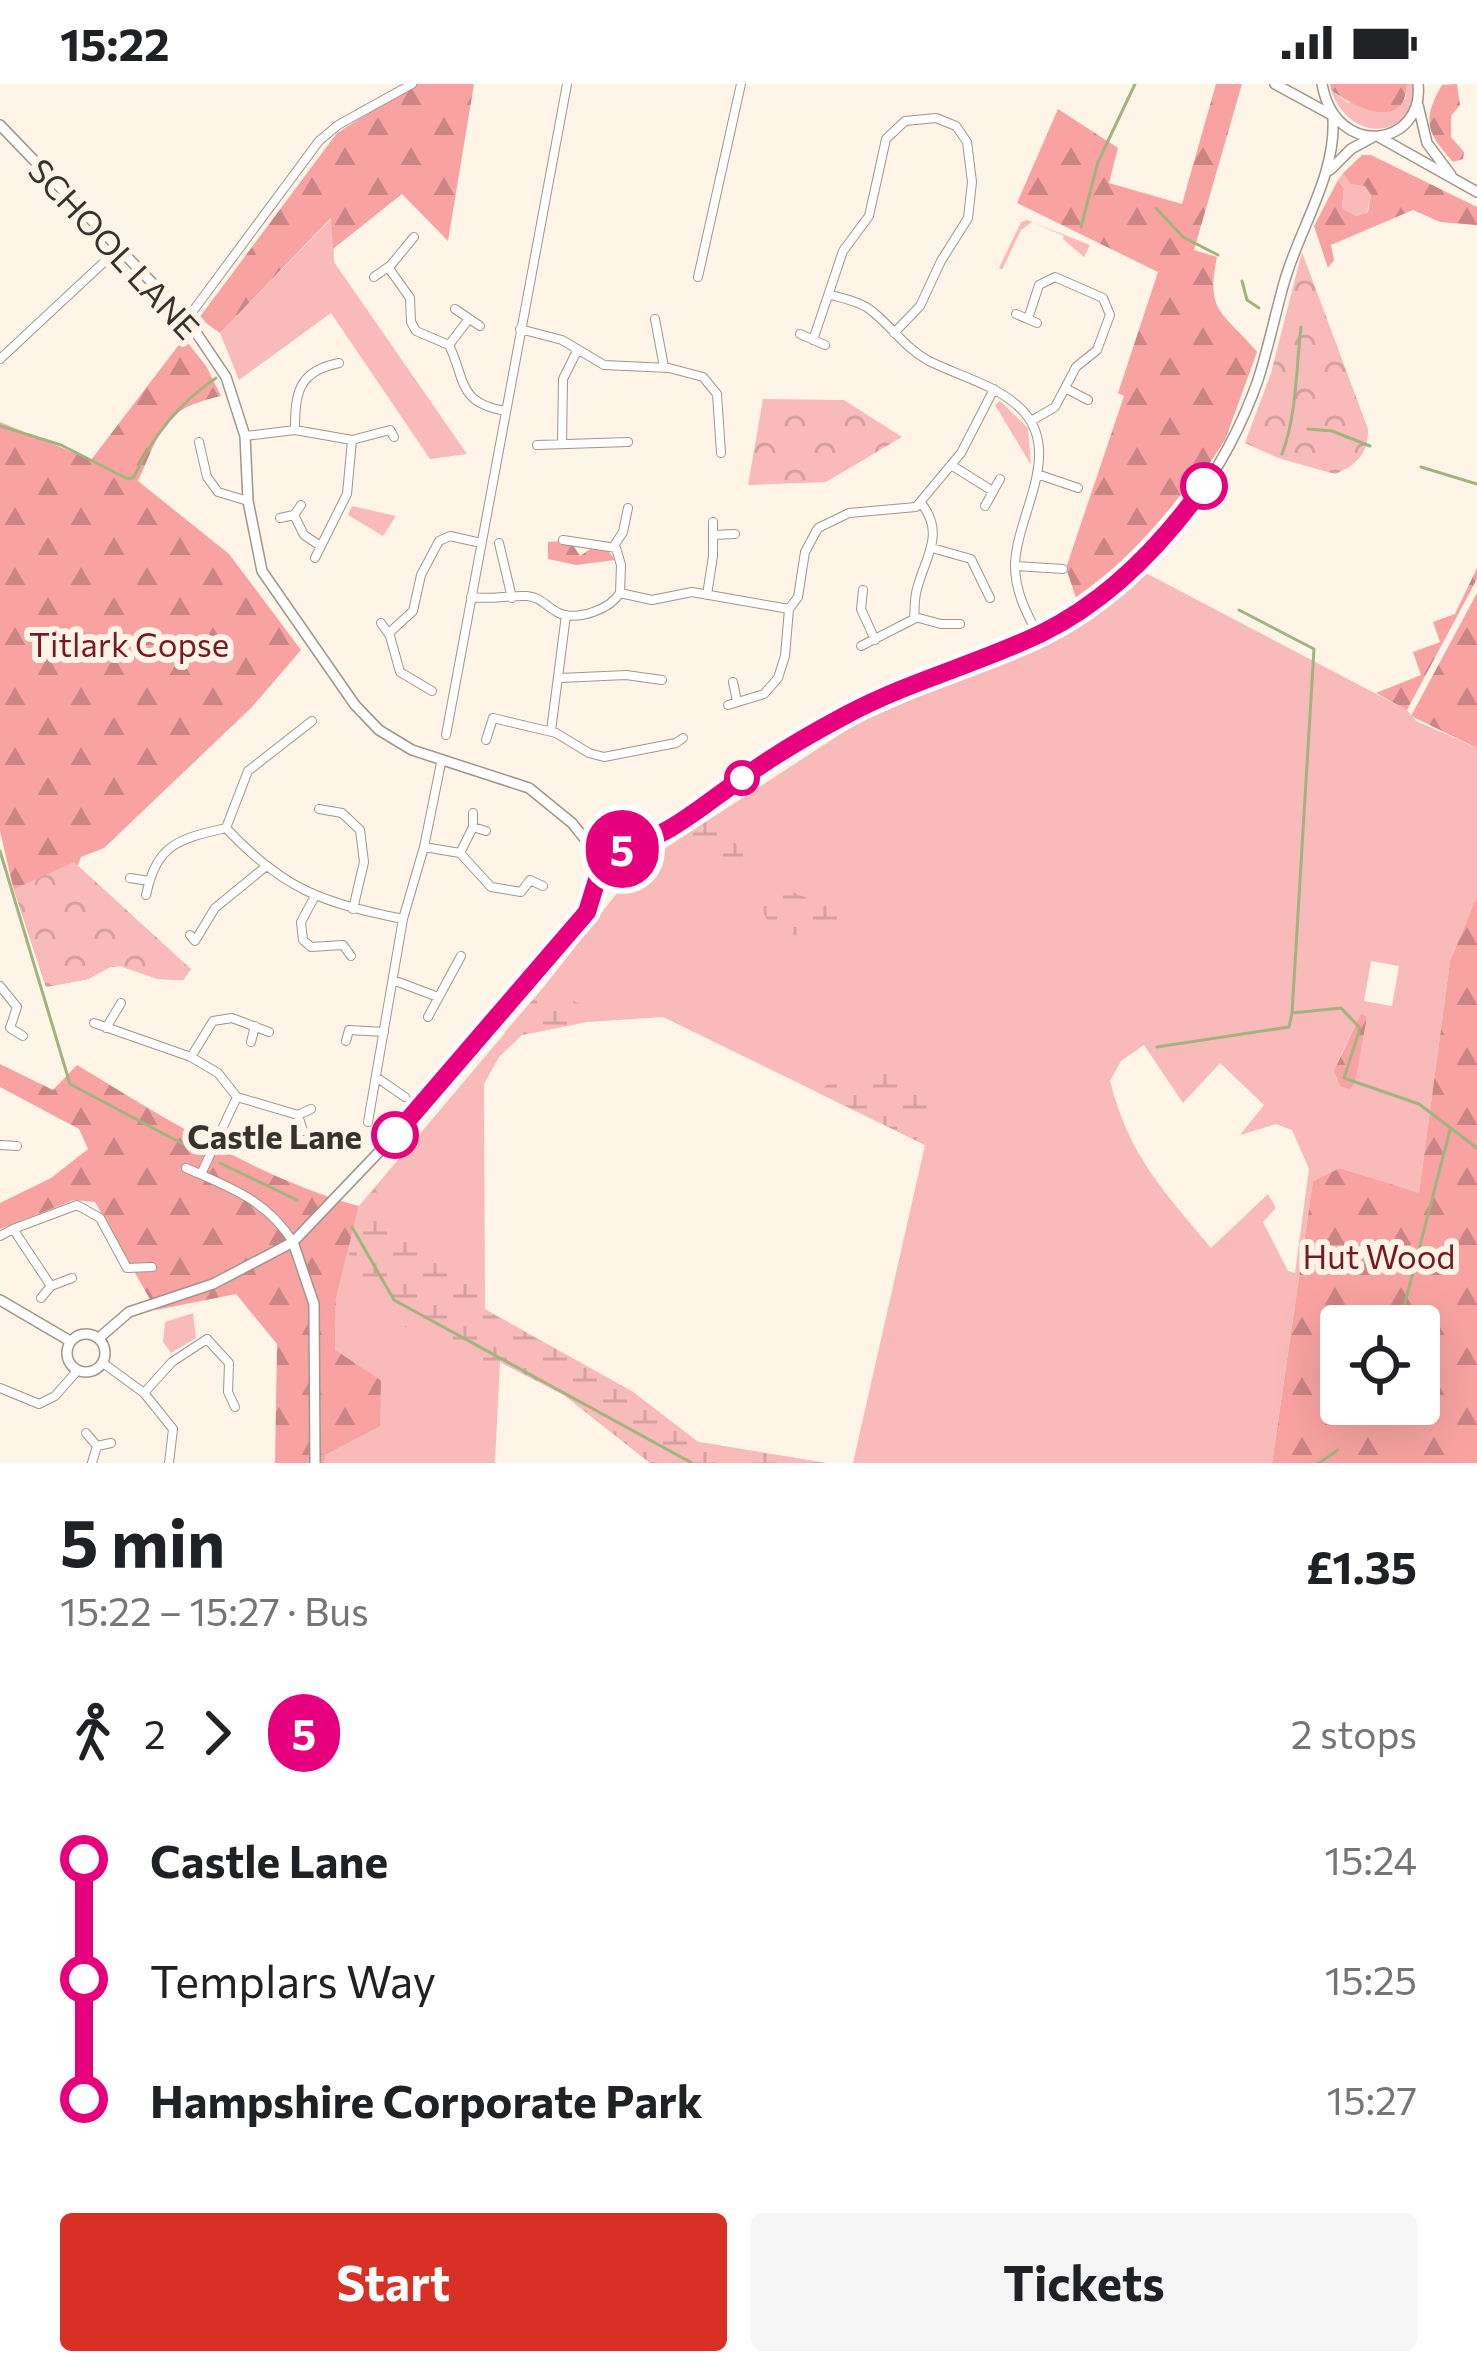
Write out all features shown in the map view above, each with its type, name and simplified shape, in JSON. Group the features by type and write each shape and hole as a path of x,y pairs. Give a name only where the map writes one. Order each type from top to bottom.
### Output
{"street":[{"path":"187,319 323,136 412,84"},
{"path":"446,735 566,84"},
{"path":"698,277 741,84"},
{"path":"1275,84 1352,132 1376,137 1477,192"},
{"path":"618,850 650,842 677,827 743,777 849,713 1038,635 1092,603 1163,542 1229,445 1259,377 1301,230 1327,173 1331,117 1322,84"},
{"path":"1418,84 1426,143 1453,177"},
{"path":"1327,173 1351,149 1406,122 1418,105"},
{"path":"813,340 842,251 869,216 886,139 911,119 931,117 951,123 969,148 968,218 920,306 894,333"},
{"name":"SCHOOL LANE","path":"0,125 187,319 226,377 244,436 248,501 262,571 327,667 379,730 441,763 529,788 592,848"},
{"path":"374,277 414,237"},
{"path":"0,359 116,250"},
{"path":"388,267 410,298 416,331 449,345 468,394 485,407 506,411"},
{"path":"1016,314 1032,321 1039,285 1051,277 1099,296 1108,305 1109,320 1100,346 1076,367 1054,406 1031,421"},
{"path":"830,295 868,308 923,358 994,389 1031,421 1039,448 1037,474 1015,566 1020,597 1038,635"},
{"path":"455,308 480,326"},
{"path":"655,319 664,368"},
{"path":"449,345 468,320"},
{"path":"520,329 562,340 610,366 698,374 712,385 718,400 721,453"},
{"path":"800,334 825,345"},
{"path":"562,444 563,380 578,351"},
{"path":"314,355 321,368"},
{"path":"295,430 298,387 321,368 339,363"},
{"path":"1065,388 1088,400"},
{"path":"733,682 732,703 764,694 778,678 789,609 798,597 806,552 818,528 849,512 905,511 921,503 952,466 994,389"},
{"path":"244,436 295,430 352,440 390,430 394,437"},
{"path":"315,558 347,494 352,440"},
{"path":"199,442 206,477 218,492 248,501"},
{"path":"537,445 628,442"},
{"path":"190,458 202,457"},
{"path":"1060,480 1065,464"},
{"path":"952,466 991,490"},
{"path":"1037,474 1078,488"},
{"path":"985,506 1000,479"},
{"path":"861,646 909,625 915,616 917,588 932,548 933,522 921,503"},
{"path":"280,518 294,515 301,505"},
{"path":"614,546 623,532 628,508"},
{"path":"294,515 304,535 320,545"},
{"path":"707,595 712,522"},
{"path":"623,532 638,536"},
{"path":"713,535 734,534"},
{"path":"388,633 413,611 421,575 439,542 450,536 481,542"},
{"path":"563,540 614,546"},
{"path":"499,543 512,598"},
{"path":"471,597 535,597 566,615 604,608 620,593 621,566 614,546"},
{"path":"971,560 980,546"},
{"path":"932,548 971,560 990,598"},
{"path":"487,567 503,562"},
{"path":"1015,566 1063,569"},
{"path":"862,590 861,609 875,640"},
{"path":"620,593 652,600 686,592 789,609"},
{"path":"551,731 566,615"},
{"path":"915,616 960,624"},
{"path":"381,623 400,672 432,691"},
{"path":"639,693 641,677"},
{"path":"560,678 662,680"},
{"path":"486,740 493,718 551,731 596,756 620,756 683,738"},
{"path":"226,828 248,772 304,724"},
{"path":"620,756 622,771"},
{"path":"368,1122 403,919 441,763"},
{"path":"327,807 342,813 360,830 365,846 353,909"},
{"path":"460,853 473,827 473,813"},
{"path":"473,827 486,831"},
{"path":"226,828 264,868 315,896 403,919"},
{"path":"146,896 153,864 185,838 226,828"},
{"path":"600,870 591,861 592,848 608,841 618,850"},
{"path":"424,847 460,853 491,886 521,892 535,870"},
{"path":"600,870 615,866 618,850"},
{"path":"196,941 215,908 264,868"},
{"path":"100,1337 129,1312 213,1284 293,1242 399,1131 587,912 600,870"},
{"path":"130,878 149,880"},
{"path":"530,880 543,886"},
{"path":"315,896 302,922 303,940 311,947 344,945 352,937"},
{"path":"344,945 351,956"},
{"path":"428,1017 461,956"},
{"path":"393,980 439,997"},
{"path":"3,990 16,1007 10,1028 23,1036"},
{"path":"106,1028 121,1003"},
{"path":"190,1057 212,1021 232,1018 268,1032"},
{"path":"94,1023 190,1057 218,1073 237,1097 298,1115 311,1109"},
{"path":"334,1023 348,1035 384,1033"},
{"path":"251,1042 255,1027"},
{"path":"376,1077 404,1096"},
{"path":"201,1174 237,1097"},
{"path":"298,1115 303,1131"},
{"path":"0,1145 17,1146"},
{"path":"185,1168 242,1192 267,1209 293,1242 314,1304 314,1463"},
{"path":"0,1236 77,1204 100,1218 125,1273 152,1267"},
{"path":"13,1229 51,1286"},
{"path":"41,1298 51,1286 72,1278"},
{"path":"0,1300 70,1341"},
{"path":"70,1341 83,1334 100,1337"},
{"path":"70,1341 68,1361 77,1371 92,1371 103,1363 100,1337"},
{"path":"145,1393 172,1362 206,1340 229,1363 228,1392 235,1407"},
{"path":"103,1363 145,1393 172,1429 169,1463"},
{"path":"0,1388 39,1404 56,1396 77,1371"},
{"path":"86,1433 97,1446"},
{"path":"97,1446 111,1443"},
{"path":"92,1463 97,1446"}],"green space":[{"path":"415,84 474,84 448,241 402,194 333,249 331,218 220,333 199,318 337,133"},
{"path":"1216,84 1242,84 1194,250 1217,257 1216,302 1257,352 1225,440 1205,470 1150,540 1076,598 1066,568 1124,396 1118,393 1158,272 1017,203 1058,109 1118,148 1109,183 1182,204"},
{"path":"1330,84 1407,84 1398,108 1377,112 1341,97"},
{"path":"1407,84 1415,84 1405,116 1380,129 1352,120 1331,90 1348,103 1406,99"},
{"path":"1457,84 1460,105 1451,116 1451,137 1464,152 1463,159 1453,162 1437,143 1429,118 1442,85"},
{"path":"1362,155 1371,155 1477,207 1477,225 1440,222 1413,210 1331,245 1334,260 1328,268 1314,226 1338,180 1344,188 1342,208 1356,216 1368,212 1371,195 1365,186 1350,184 1343,173"},
{"path":"1343,173 1350,184 1365,185 1371,195 1367,212 1356,216 1342,208 1344,188 1338,180"},
{"path":"333,217 334,262 467,454 430,459 331,313 239,380 220,333"},
{"path":"1027,220 1090,245 1084,257 1064,236 1032,222 1021,230 1002,270 1021,222"},
{"path":"1302,252 1368,429 1360,458 1335,474 1245,443 1271,373"},
{"name":"Titlark Copse","path":"184,338 221,396 186,408 166,424 138,481 229,554 301,650 252,707 104,848 81,857 75,873 191,969 183,980 158,979 120,966 88,979 46,987 0,831 0,422 91,460"},
{"path":"763,399 844,400 902,437 826,482 748,485"},
{"path":"1000,401 1028,428 1031,465 995,405"},
{"path":"352,506 396,516 383,536 348,515"},
{"path":"548,542 573,545 580,556 593,547 607,549 615,560 576,565 548,559"},
{"path":"1477,568 1477,579 1407,710 1376,693 1421,675 1413,652 1440,642 1433,622 1455,614"},
{"path":"1142,571 1407,710 1416,721 1477,748 1477,896 1450,961 1419,1194 1341,1168 1313,1181 1272,1463 853,1463 925,1145 663,1017 587,1022 522,1035 499,1057 484,1084 485,1309 633,1392 698,1442 826,1463 650,1463 564,1395 500,1362 495,1463 324,1463 324,1455 381,1380 335,1351 336,1299 359,1206 543,988 638,866 856,724 985,667 1095,611","holes":["1371,961 1399,966 1392,1006 1364,1001","1361,1013 1367,1017 1359,1058 1336,1080 1338,1061","1144,1045 1183,1103 1220,1063 1264,1105 1240,1135 1276,1124 1292,1130 1309,1169 1295,1273 1288,1271 1263,1222 1276,1208 1268,1194 1211,1248 1178,1208 1127,1131 1110,1081 1121,1061"]},
{"path":"1477,593 1477,748 1411,716"},
{"path":"715,816 743,854 744,872 674,842"},
{"path":"74,862 191,969 183,980 158,979 120,966 88,979 46,987 14,889"},
{"path":"792,892 846,913 822,933 785,933 770,923 763,907"},
{"name":"Hut Wood","path":"1477,896 1477,1463 1272,1463 1313,1181 1340,1168 1419,1193 1450,961"},
{"path":"543,988 582,1005 577,1024 522,1035 504,1033"},
{"path":"1361,1013 1367,1017 1350,1089 1340,1086 1334,1071"},
{"path":"0,1064 53,1090 77,1065 250,1164 359,1206 336,1299 335,1350 381,1380 380,1426 325,1455 324,1463 275,1463 277,1344 236,1294 156,1310 95,1202 74,1200 0,1229 0,1203 51,1178 88,1149 79,1129 0,1087"},
{"path":"896,1067 917,1081 926,1098 925,1145 817,1092 837,1078"},
{"path":"375,1188 417,1250 445,1268 485,1283 485,1310 633,1392 698,1442 826,1463 650,1463 564,1395 500,1362 497,1378 461,1353 408,1328 377,1301 348,1252 359,1206"},
{"path":"193,1313 196,1338 171,1353 163,1342 165,1322"}],"waterway":[{"path":"1081,227 1098,162 1135,84"},
{"path":"1156,208 1183,237 1218,255"},
{"path":"1242,281 1247,300 1259,308"},
{"path":"1282,454 1293,407 1301,327"},
{"path":"0,426 61,445 128,479 134,477 168,422 216,378"},
{"path":"1308,429 1332,431 1370,446"},
{"path":"1421,467 1477,484"},
{"path":"1239,610 1314,649 1292,1013 1341,1008 1360,1028 1344,1078 1419,1104 1477,1148"},
{"path":"0,851 70,1084 198,1152"},
{"path":"1157,1047 1289,1027 1292,1013"},
{"path":"1404,1305 1450,1130"},
{"path":"220,1163 297,1200"},
{"path":"352,1227 394,1300 692,1463"},
{"path":"1319,1463 1338,1450"}],"bus line":[{"name":"5","path":"395,1135 587,912 600,870 615,866 618,850 650,842 677,827 743,777 849,713 1060,623 1092,603 1163,542 1204,486"}],"place":[{"name":"Castle Lane","path":"395,1135"}]}
